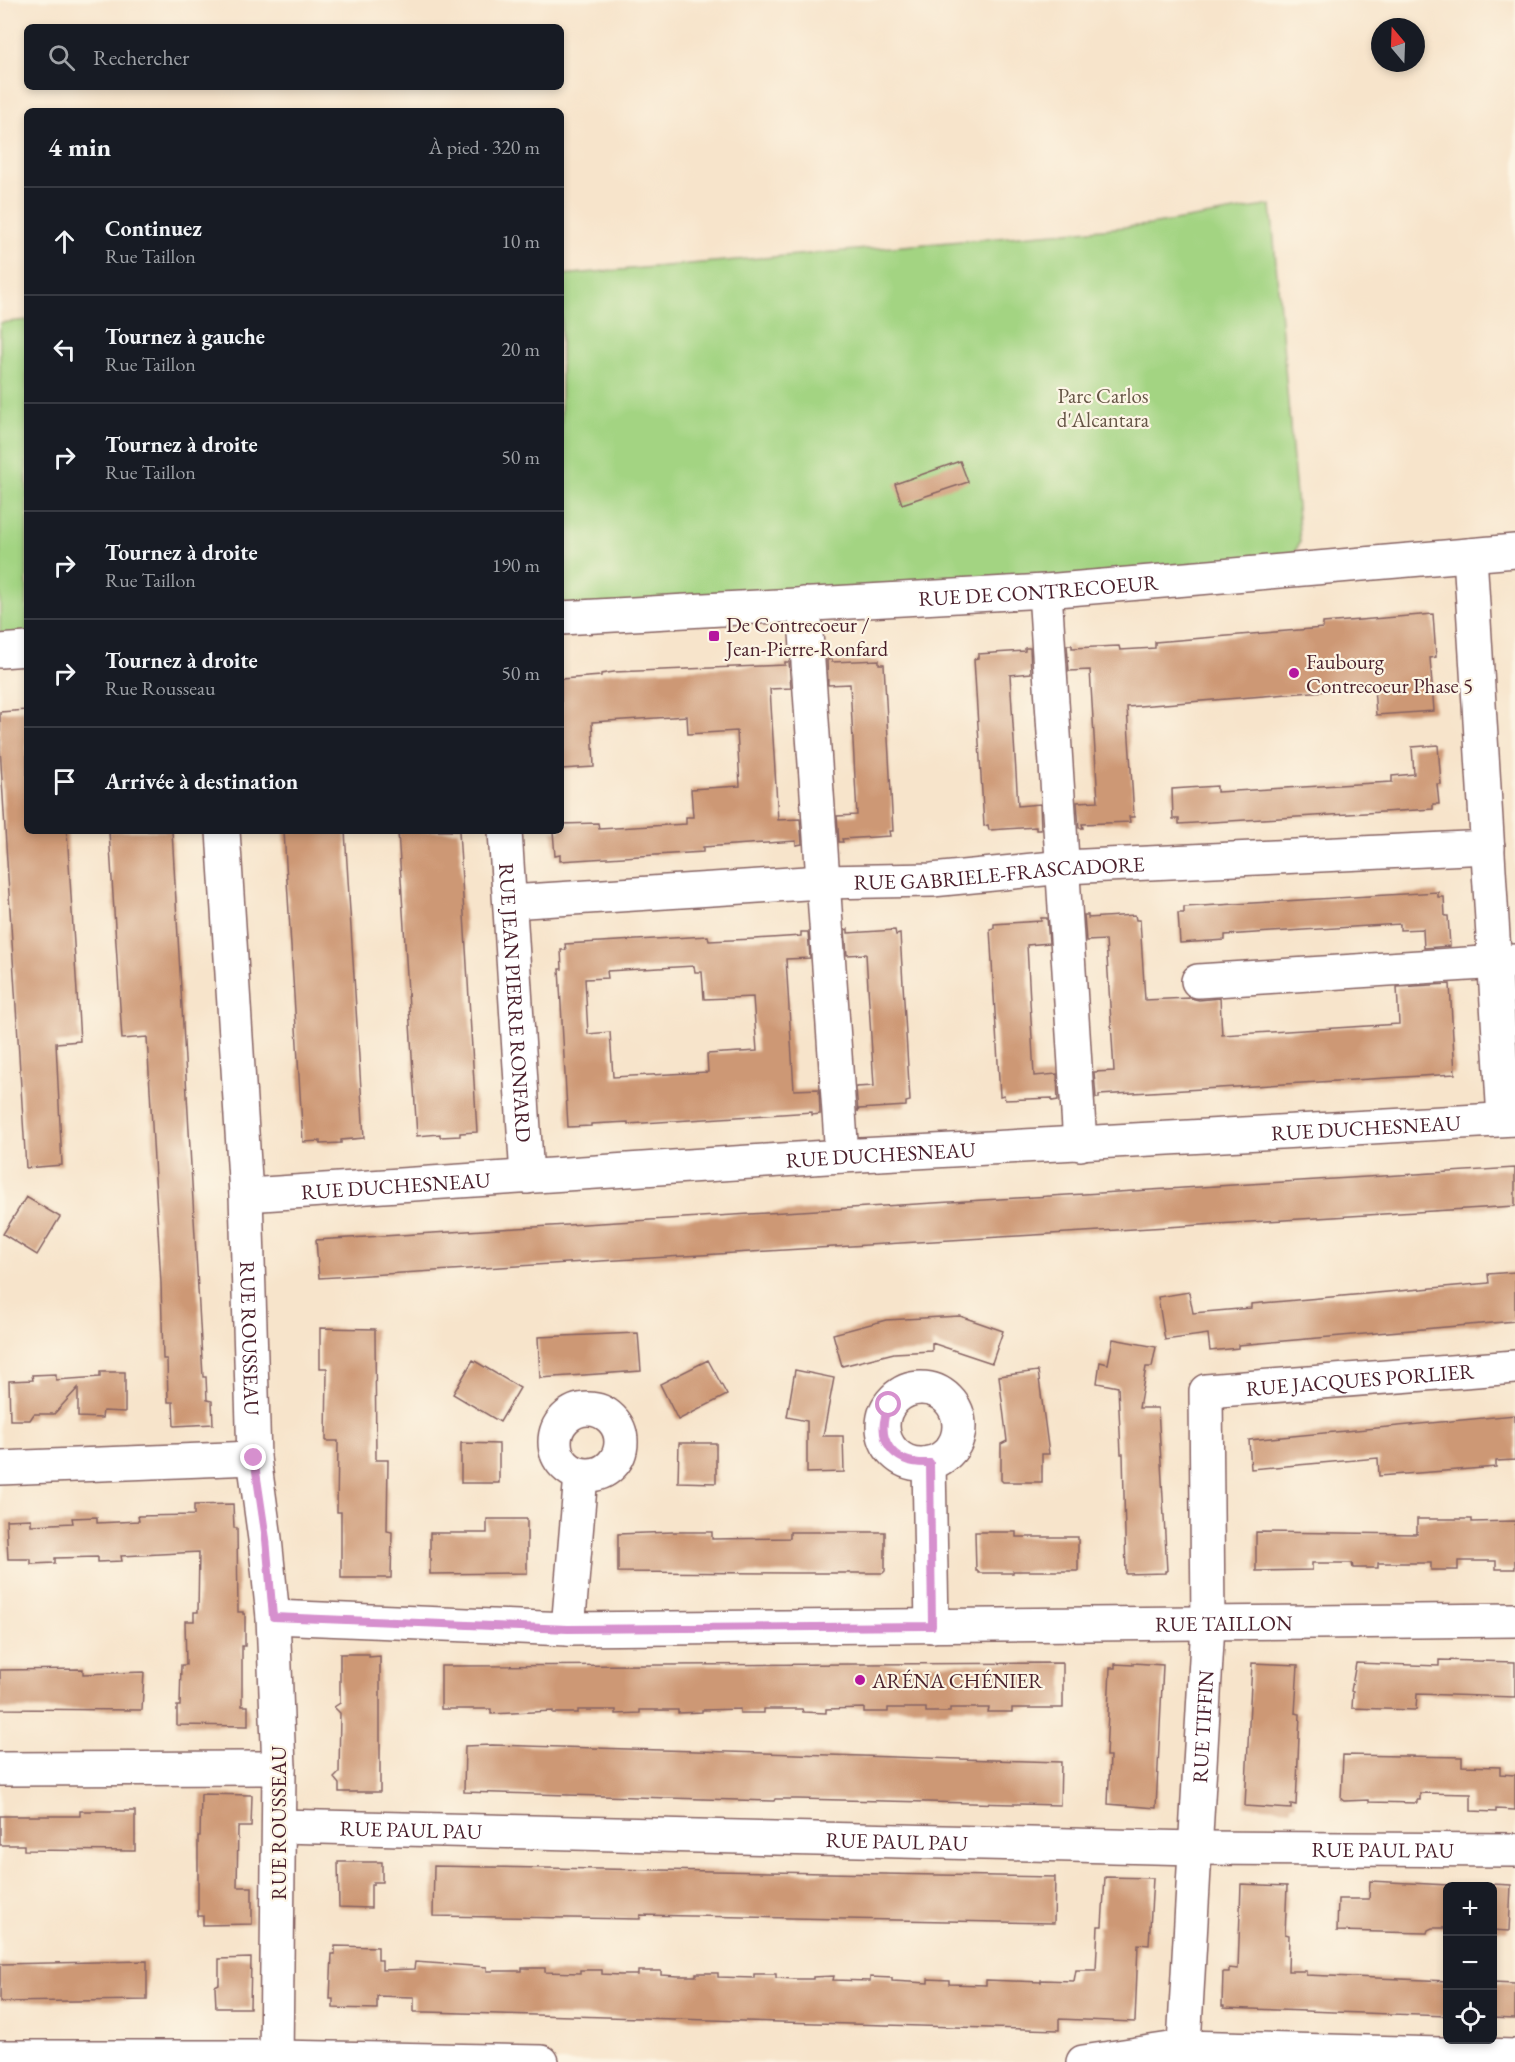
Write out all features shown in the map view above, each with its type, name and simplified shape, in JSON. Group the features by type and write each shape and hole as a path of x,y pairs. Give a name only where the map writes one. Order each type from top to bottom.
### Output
{"street":[{"name":"RUE DE CONTRECOEUR","path":"564,618 1045,591 1515,551"},
{"path":"1470,555 1488,847 1505,962 1510,1119"},
{"path":"1045,591 1080,1144"},
{"path":"804,604 842,1156"},
{"path":"0,651 24,649"},
{"name":"RUE ROUSSEAU","path":"223,834 246,1195 254,1458 266,1539 273,1617 279,1768 276,2060"},
{"name":"RUE JEAN PIERRE RONFARD","path":"505,834 527,1177"},
{"name":"RUE GABRIELE-FRASCADORE","path":"510,902 822,882 932,880 1064,867 1488,847"},
{"path":"1198,981 1505,962"},
{"name":"RUE DUCHESNEAU","path":"246,1195 842,1156 1510,1119"},
{"name":"RUE JACQUES PORLIER","path":"1206,1391 1515,1367"},
{"name":"RUE TIFFIN","path":"1183,2055 1208,1624 1206,1391"},
{"path":"0,1468 254,1458"},
{"path":"930,1463 932,1626"},
{"path":"568,1629 581,1475"},
{"name":"RUE TAILLON","path":"273,1617 568,1629 1515,1620"},
{"path":"0,1769 279,1768"},
{"name":"RUE PAUL PAU","path":"279,1826 1195,1848 1515,1850"},
{"path":"1083,2062 1183,2055 1515,2056"},
{"path":"0,2057 542,2062"}],"green space":[{"name":"Parc Carlos d'Alcantara","path":"1271,205 1300,542 1285,570 564,618 564,275 1150,225"},
{"path":"24,320 24,649 0,650 0,323"}],"building":[{"path":"960,461 968,482 902,504 895,484"},
{"name":"Faubourg Contrecoeur Phase 5","path":"1433,614 1436,657 1430,658 1434,711 1376,715 1374,687 1127,707 1134,817 1129,817 1130,822 1082,824 1083,828 1079,828 1077,802 1098,801 1090,670 1069,671 1067,645 1072,645 1072,648 1119,646 1120,650 1155,648 1155,642 1323,628 1323,623"},
{"path":"1025,648 1030,648 1031,673 1010,675 1018,806 1040,804 1041,830 1036,830 1036,827 989,830 988,825 984,826 974,659 978,658 978,654 1025,651"},
{"path":"832,659 832,662 879,660 879,664 884,664 893,831 889,831 890,836 842,839 843,842 839,842 837,816 857,815 850,684 828,685 827,660"},
{"path":"785,662 789,662 791,688 770,689 778,820 800,819 802,844 796,845 796,841 703,847 703,852 560,861 560,855 555,856 553,834 564,834 564,824 598,823 599,829 686,824 686,817 693,817 691,789 740,786 737,731 688,734 687,716 592,722 594,767 564,769 564,679 601,676 601,674 614,672 785,665"},
{"path":"24,710 24,834 67,834 80,1041 56,1043 62,1165 26,1168 0,748 0,712"},
{"path":"1438,745 1441,784 1437,784 1439,804 1433,804 1433,809 1179,824 1179,819 1173,819 1172,789 1217,786 1217,792 1392,782 1392,776 1414,774 1412,747"},
{"path":"109,834 172,834 203,1377 206,1377 207,1400 212,1401 213,1424 174,1426 173,1402 168,1402 167,1359 163,1359 147,1037 122,1039"},
{"path":"284,834 345,834 364,1138 341,1140 341,1143 303,1142"},
{"path":"398,834 459,834 477,1132 460,1133 460,1136 440,1137 440,1134 417,1136"},
{"path":"1438,892 1438,897 1444,897 1450,946 1424,948 1423,929 1400,930 1400,924 1225,935 1225,940 1180,943 1178,913 1184,913 1184,907"},
{"path":"1084,915 1088,915 1088,918 1135,915 1136,920 1140,920 1145,1000 1220,998 1222,1035 1399,1024 1397,987 1450,984 1455,1074 1099,1095 1099,1098 1096,1098 1094,1072 1114,1071 1106,940 1086,941"},
{"path":"1041,918 1047,918 1049,943 1027,945 1034,1076 1057,1074 1058,1100 1052,1101 1052,1098 1005,1100 1004,1095 1000,1096 990,929 994,928 994,924 1041,921"},
{"path":"848,929 848,933 895,930 896,935 900,934 910,1101 906,1102 906,1106 859,1109 858,1112 856,1087 874,1086 866,954 847,955 845,930"},
{"path":"801,932 808,932 810,958 786,959 794,1090 819,1089 820,1114 812,1115 812,1112 568,1127 559,969 562,969 561,950 566,950 565,944 708,936 709,941 801,936","holes":["694,966 695,972 702,972 704,999 753,997 757,1051 707,1054 708,1072 613,1077 610,1032 588,1034 585,979 608,978 607,971"]},
{"path":"1515,1168 1515,1206 319,1278 316,1240"},
{"path":"26,1197 60,1217 37,1255 3,1234"},
{"path":"1515,1272 1515,1321 1238,1345 1238,1348 1210,1351 1208,1334 1165,1340 1158,1297 1189,1292 1193,1313 1251,1308 1251,1304 1489,1283 1488,1274"},
{"path":"960,1316 1003,1331 992,1363 932,1343 932,1351 894,1353 842,1366 833,1334 886,1320"},
{"path":"320,1328 375,1329 376,1460 388,1460 387,1531 392,1532 391,1578 341,1578 341,1512 337,1512 338,1441 326,1441 327,1368 320,1368"},
{"path":"638,1333 641,1371 540,1378 538,1337"},
{"path":"1113,1339 1156,1347 1152,1367 1146,1367 1139,1408 1158,1408 1167,1571 1165,1573 1126,1574 1123,1454 1121,1454 1118,1387 1097,1383 1100,1362 1108,1364"},
{"path":"473,1360 520,1388 500,1422 453,1394"},
{"path":"708,1360 727,1395 678,1420 660,1384"},
{"path":"795,1370 834,1378 823,1436 843,1436 844,1472 807,1473 807,1421 787,1417"},
{"path":"1038,1371 1049,1454 1042,1454 1042,1482 1003,1482 1001,1480 1001,1444 1007,1441 999,1376"},
{"path":"100,1372 125,1372 125,1412 103,1411 102,1418 78,1417 78,1388 54,1414 34,1414 30,1420 10,1420 9,1381 33,1380 32,1375 56,1374 56,1380 100,1377"},
{"path":"1515,1415 1515,1460 1496,1461 1496,1467 1379,1476 1378,1458 1251,1469 1249,1440"},
{"path":"461,1443 499,1444 499,1483 461,1483"},
{"path":"679,1443 716,1443 716,1483 678,1482"},
{"path":"233,1504 234,1528 237,1528 238,1612 245,1614 245,1646 242,1646 242,1706 248,1706 248,1726 177,1725 181,1665 186,1665 185,1621 194,1621 194,1612 198,1612 199,1552 121,1556 122,1561 98,1562 98,1557 55,1558 55,1563 31,1564 31,1559 8,1559 6,1520 31,1519 31,1525 73,1523 72,1518 97,1517 97,1523 139,1521 138,1516 194,1515 194,1505"},
{"path":"487,1519 527,1519 527,1573 430,1574 430,1533 487,1533"},
{"path":"1417,1519 1472,1519 1472,1522 1515,1521 1515,1569 1496,1569 1496,1561 1458,1561 1458,1570 1431,1570 1431,1563 1378,1563 1378,1568 1353,1568 1352,1563 1312,1563 1312,1570 1256,1571 1256,1532 1417,1534"},
{"path":"712,1532 712,1539 790,1538 790,1532 885,1532 885,1571 883,1573 618,1572 618,1534"},
{"path":"975,1532 1016,1532 1016,1537 1078,1537 1078,1571 978,1573 976,1571"},
{"path":"340,1654 380,1656 380,1792 339,1792 339,1784 334,1778 339,1773 340,1713 334,1707 340,1703"},
{"path":"1439,1660 1515,1662 1515,1697 1417,1694 1416,1710 1352,1708 1353,1692 1351,1691 1356,1663 1439,1666"},
{"path":"1063,1663 1063,1708 1012,1708 1012,1712 988,1712 989,1708 950,1708 950,1712 926,1712 926,1708 888,1708 888,1712 864,1712 864,1708 826,1709 826,1713 803,1712 802,1709 764,1709 764,1713 740,1713 740,1709 678,1713 678,1710 640,1710 640,1713 616,1714 616,1710 578,1710 578,1713 553,1713 553,1711 491,1714 491,1709 441,1709 441,1666"},
{"path":"1133,1663 1163,1665 1156,1808 1108,1804 1110,1756 1106,1756 1110,1668 1115,1668 1115,1664 1133,1665"},
{"path":"1252,1663 1298,1665 1295,1713 1300,1714 1296,1805 1291,1804 1291,1809 1245,1806"},
{"path":"83,1669 83,1674 144,1672 142,1710 0,1709 0,1670"},
{"path":"465,1746 1061,1762 1060,1805 798,1799 775,1799 774,1801 464,1792"},
{"path":"1343,1755 1462,1757 1462,1766 1500,1767 1500,1774 1515,1775 1515,1810 1471,1811 1471,1794 1420,1793 1420,1800 1417,1800 1417,1803 1344,1801 1341,1799"},
{"path":"201,1794 252,1795 251,1827 238,1827 237,1887 252,1887 252,1924 203,1925 203,1916 198,1916 198,1836 200,1836"},
{"path":"80,1811 135,1811 135,1851 24,1850 24,1845 0,1845 0,1816 80,1816"},
{"path":"338,1862 382,1862 382,1882 373,1882 371,1885 371,1908 339,1907"},
{"path":"434,1866 1055,1877 1054,1923 640,1915 640,1919 433,1916"},
{"path":"1105,1877 1153,1878 1149,1945 1138,1944 1135,2022 1059,2019 1059,2030 414,2012 414,1997 377,1996 377,2009 333,2008 333,1999 330,1999 332,1954 335,1954 335,1946 378,1947 378,1960 382,1960 382,1970 414,1969 415,1962 487,1967 487,1971 522,1971 522,1968 545,1968 545,1972 580,1973 580,1970 602,1970 602,1974 620,1975 638,1975 638,1971 661,1971 661,1975 678,1976 718,1973 718,1977 754,1978 754,1974 776,1974 776,1978 795,1979 834,1976 833,1980 870,1981 870,1977 892,1978 892,1981 928,1983 928,1979 949,1980 949,1984 986,1985 986,1980 1074,1981 1076,1970 1096,1970 1098,1926 1102,1926"},
{"path":"1370,1881 1443,1885 1443,1928 1432,1928 1427,1933 1337,1931 1338,1899 1369,1899"},
{"path":"1241,1884 1287,1886 1285,1934 1289,1935 1288,1971 1306,1971 1306,1975 1443,1981 1443,2016 1224,2008 1222,2006 1223,1972 1229,1972 1229,1968 1238,1969"},
{"path":"1497,1884 1511,1885 1509,1931 1497,1930"},
{"path":"251,1958 250,2008 216,2008 215,1986 219,1984 219,1959"},
{"path":"147,1961 147,2000 0,2002 0,1964"},
{"path":"1497,1982 1515,1983 1515,2019 1497,2018"}],"place":[{"name":"De Contrecoeur / Jean-Pierre-Ronfard","path":"714,636"},
{"name":"Faubourg Contrecoeur Phase 5","path":"1294,673"},
{"name":"ARÉNA CHÉNIER","path":"860,1680"}],"route":[{"path":"254,1458 266,1539 273,1617 568,1629 932,1626 930,1463 917,1464 904,1460 894,1453 886,1442 883,1430 884,1417 889,1405"}]}
